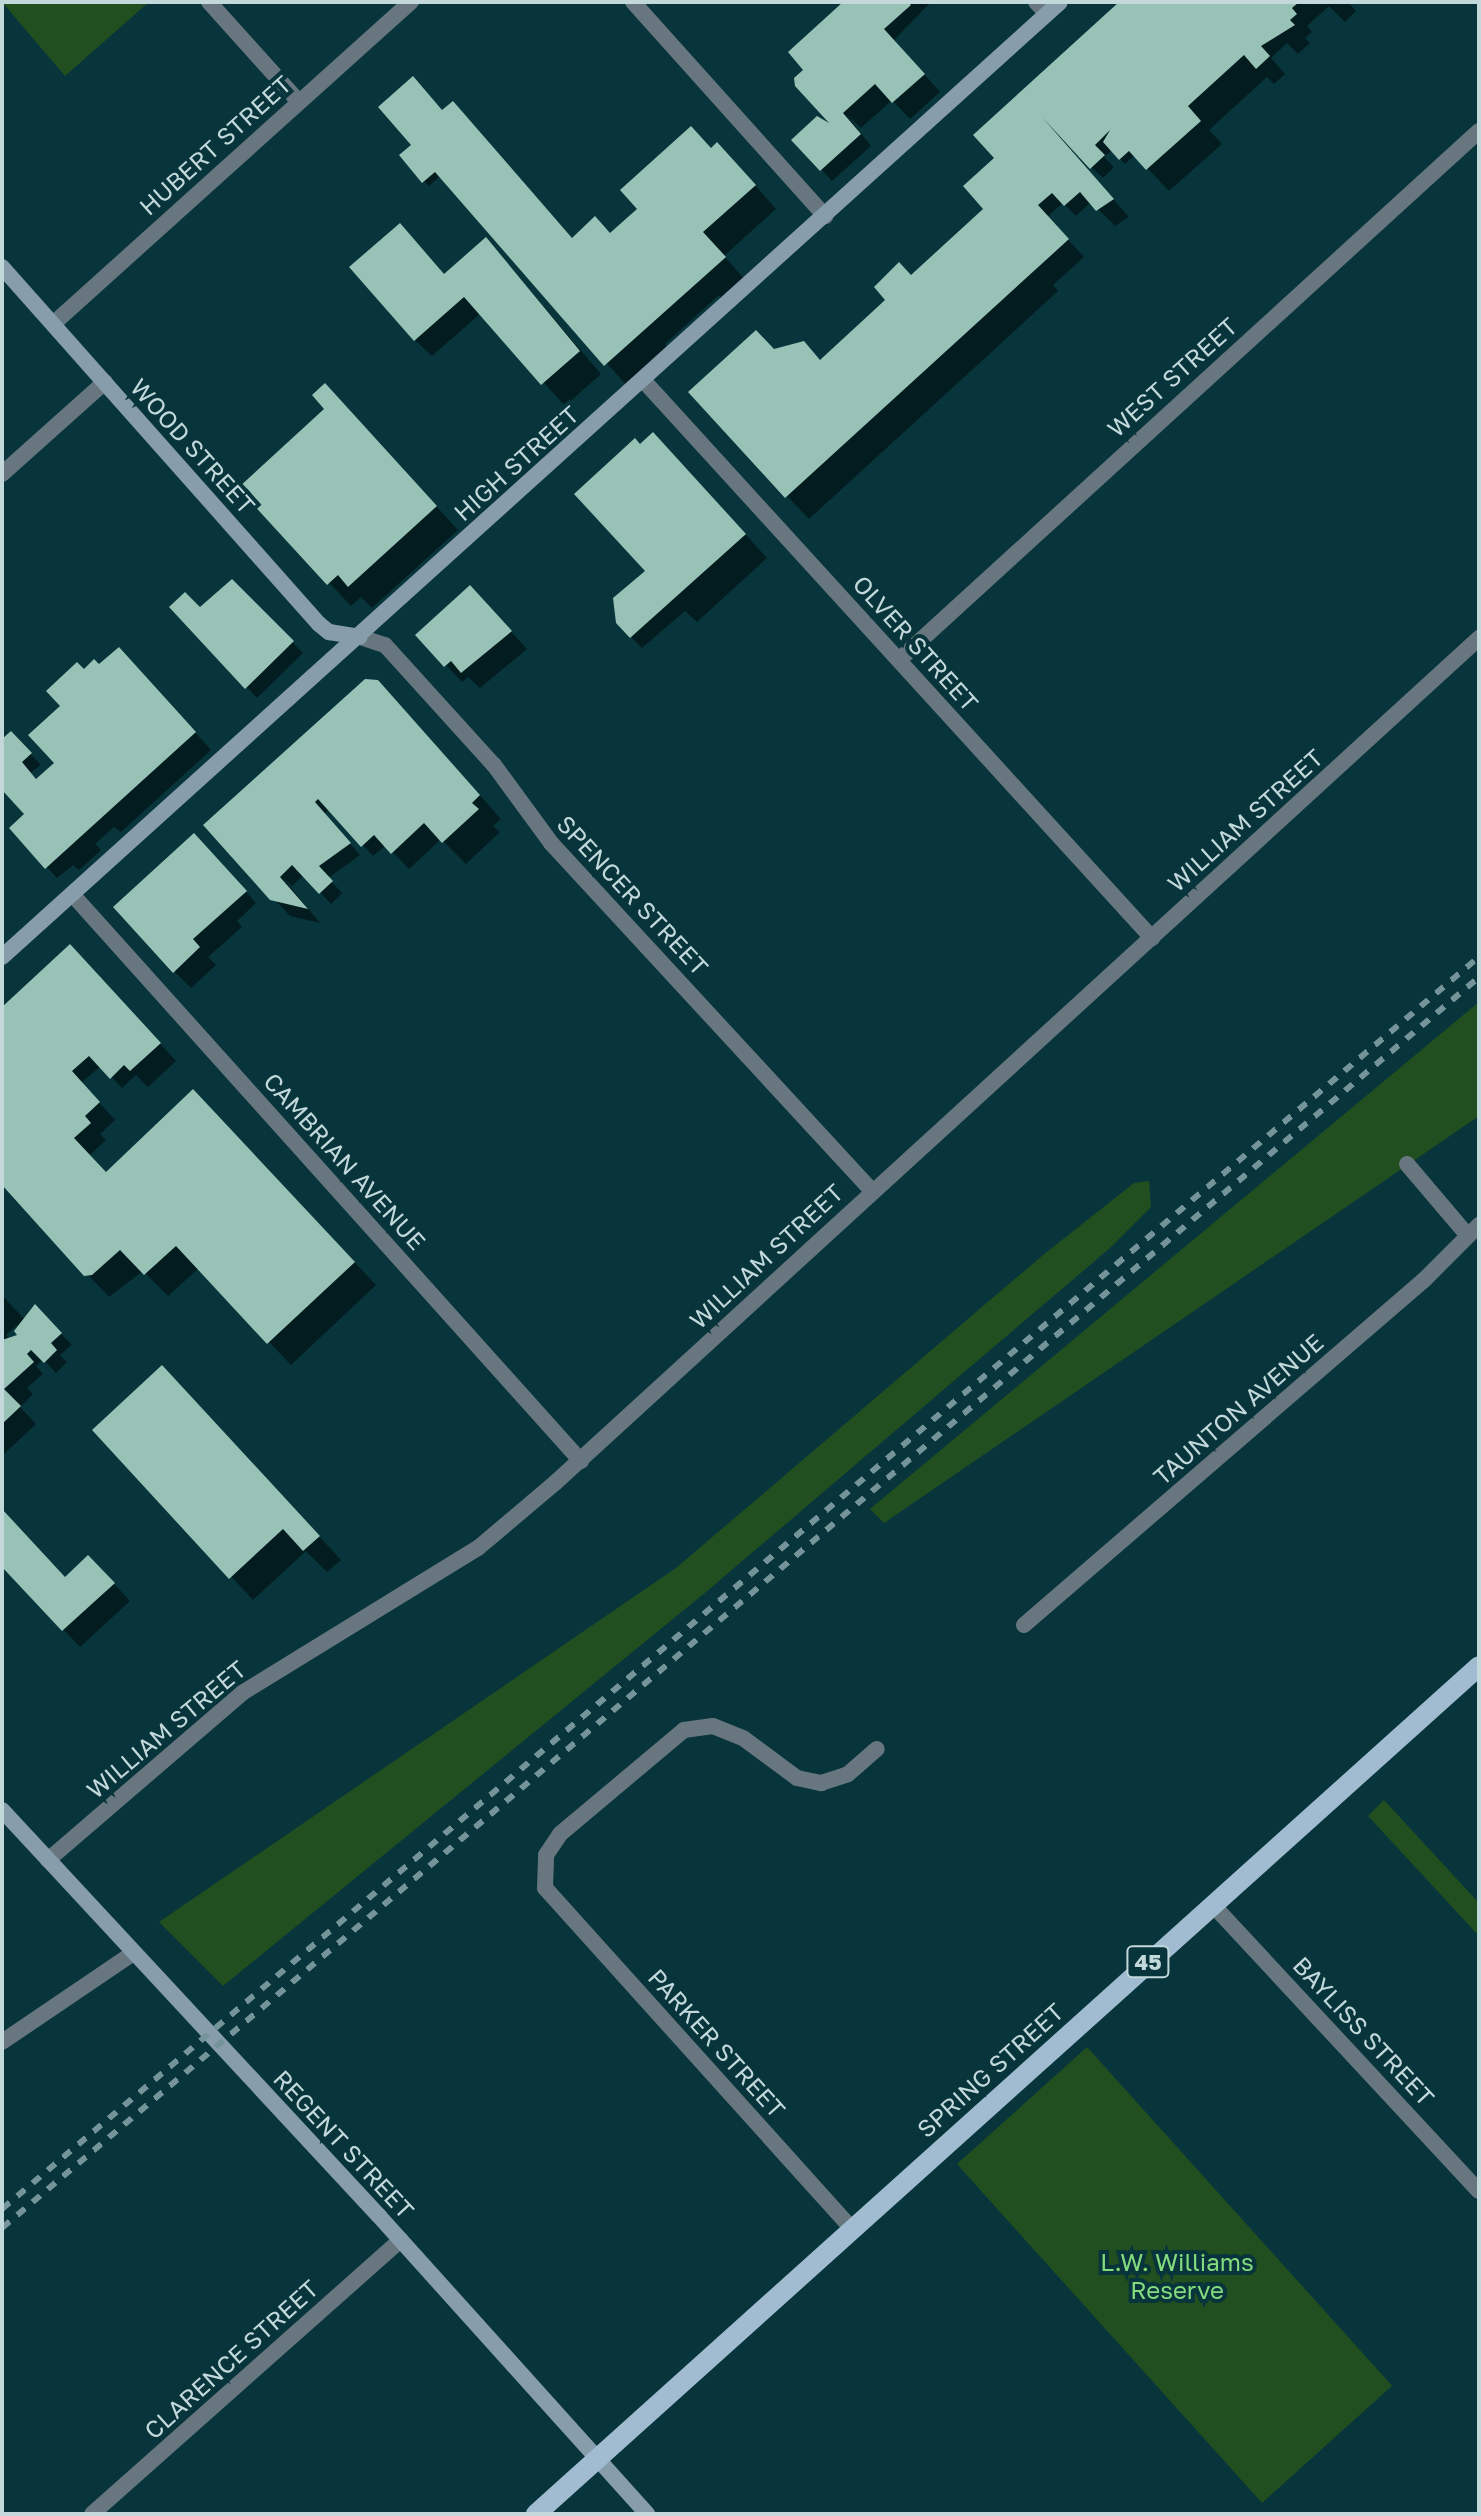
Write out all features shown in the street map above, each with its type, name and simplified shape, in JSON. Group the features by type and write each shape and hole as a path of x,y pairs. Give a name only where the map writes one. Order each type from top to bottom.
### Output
{"main road":[{"name":"SPRING STREET","path":"536,2514 1479,1666"}],"street":[{"path":"209,2 298,101"},
{"name":"HUBERT STREET","path":"53,324 411,2"},
{"path":"633,2 825,216"},
{"name":"HIGH STREET","path":"2,957 644,381 1048,6"},
{"name":"WEST STREET","path":"899,660 1479,131"},
{"name":"WOOD STREET","path":"2,267 319,624 329,632 360,637"},
{"name":"OLVER STREET","path":"644,381 1152,938"},
{"path":"2,474 105,382"},
{"name":"SPENCER STREET","path":"360,637 385,645 494,765 551,843 872,1191"},
{"name":"WILLIAM STREET","path":"48,1860 242,1693 478,1548 581,1461 872,1191 1479,638"},
{"name":"CAMBRIAN AVENUE","path":"72,894 581,1461"},
{"path":"1407,1164 1474,1231"},
{"name":"TAUNTON AVENUE","path":"1024,1625 1366,1331 1474,1231"},
{"name":"PARKER STREET","path":"853,2230 545,1888 546,1855 560,1834 684,1730 713,1726 743,1738 797,1778 821,1783 848,1774 877,1749"},
{"name":"REGENT STREET","path":"2,1810 132,1954 401,2240 647,2514"},
{"name":"BAYLISS STREET","path":"1212,1904 1479,2191"},
{"path":"2,2042 132,1954"},
{"name":"CLARENCE STREET","path":"92,2514 401,2240"}],"green space":[{"path":"2,2 149,2 65,76"},
{"path":"1479,1002 1479,1116 884,1523 870,1509"},
{"path":"1149,1181 1151,1207 1110,1248 706,1592 223,1986 159,1922 676,1568 1043,1255 1134,1183"},
{"path":"1384,1800 1479,1903 1479,1936 1368,1816"},
{"name":"L.W. Williams Reserve","path":"1087,2047 1392,2386 1262,2503 957,2164"}],"building":[{"path":"843,2 908,2 911,5 884,29 925,74 892,103 875,84 843,113 861,134 820,171 791,140 817,116 829,123 795,86 794,78 803,70 788,52"},
{"path":"1119,2 1299,2 1292,8 1297,14 1290,20 1295,25 1261,46 1270,56 1256,69 1244,55 1188,106 1201,121 1146,170 1129,151 1119,160 1103,142 1110,130 1095,145 1105,155 1090,169 1042,117 1114,199 1096,211 1080,192 1064,206 1052,193 1038,205 1069,239 785,498 688,392 756,330 774,349 804,341 820,360 885,300 874,287 899,262 911,275 983,209 963,186 994,158 973,135"},
{"path":"413,76 442,110 453,101 572,238 595,216 610,233 637,209 620,190 691,126 711,148 717,142 756,185 703,232 726,257 604,366 435,172 422,183 399,155 411,145 378,107"},
{"path":"400,223 444,274 486,237 580,351 541,385 464,297 414,341 349,267"},
{"path":"325,383 437,506 348,587 338,575 327,585 238,488 324,409 312,395"},
{"path":"653,432 746,534 630,638 616,623 613,598 645,571 574,494 635,438 640,444"},
{"path":"232,579 294,641 245,689 169,607 185,592 200,607"},
{"path":"470,585 512,631 461,673 451,661 444,667 415,635"},
{"path":"119,647 196,732 45,869 9,828 24,814 2,790 2,739 11,731 32,753 22,762 36,779 54,763 28,735 60,706 46,691 77,662 84,669 94,659 99,664"},
{"path":"365,679 378,680 480,795 472,803 479,809 442,843 424,823 391,854 374,835 361,847 318,799 315,802 351,843 319,866 333,881 319,894 292,865 280,877 308,909 270,900 203,825"},
{"path":"194,833 247,891 193,939 200,947 173,973 113,907"},
{"path":"70,944 161,1043 130,1071 124,1065 110,1079 89,1056 72,1071 100,1102 85,1116 91,1123 74,1138 106,1172 193,1089 355,1262 267,1344 176,1246 144,1275 120,1250 92,1275 84,1276 2,1185 2,1007"},
{"path":"35,1304 62,1333 51,1343 57,1350 44,1363 31,1350 27,1354 34,1362 4,1389 21,1406 2,1424 2,1340 17,1335 14,1331"},
{"path":"162,1365 320,1536 303,1551 283,1529 229,1579 92,1430"},
{"path":"2,1509 65,1577 88,1555 115,1583 62,1631 2,1567"}],"railway":[{"path":"2,2209 1479,957"},
{"path":"2,2228 1479,977"}]}
